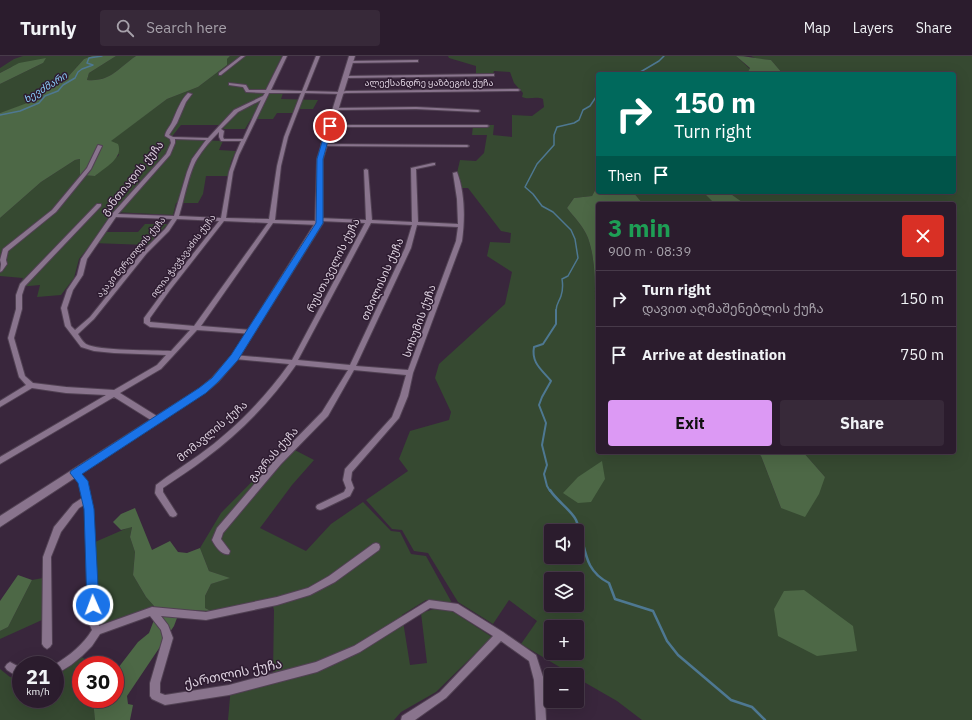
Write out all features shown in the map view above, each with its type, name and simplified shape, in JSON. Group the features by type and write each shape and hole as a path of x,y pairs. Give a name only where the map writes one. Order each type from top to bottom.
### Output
{"street":[{"path":"220,74 243,56"},
{"name":"ილია ჭავჭავაძის ქუჩა","path":"251,332 197,327 150,325 147,323 147,318 223,219 231,172 244,140 285,56"},
{"path":"0,461 159,367 197,327 272,221 279,166 286,137 318,56"},
{"path":"0,522 157,420 215,380 234,358 320,221 320,159 323,145 351,59 417,61"},
{"path":"346,77 493,75"},
{"name":"ალექსანდრე ყაზბეგის ქუჩა","path":"230,84 245,86 247,90 250,91 341,93 518,90"},
{"name":"განთიადის ქუჩა","path":"173,353 94,349 83,345 68,326 64,308 70,290 80,275 84,259 114,215 168,154 173,143 172,138 167,135 168,131 172,127 184,99 190,94"},
{"name":"აკაკი წერეთლის ქუჩა","path":"75,333 92,318 145,252 167,230 176,218 194,159 209,139 236,111 265,98"},
{"path":"335,109 416,108 478,111"},
{"path":"330,126 486,126"},
{"path":"218,130 222,131 221,137 223,140 244,140"},
{"path":"172,138 209,139"},
{"path":"323,145 467,146"},
{"path":"0,270 4,264 3,260 5,250 54,211 89,168 100,146"},
{"name":"თბილისის ქუჩა","path":"352,368 408,248 415,223 413,168 433,164"},
{"name":"რუსთაველის ქუჩა","path":"294,362 369,221 366,170"},
{"name":"სოხუმის ქუჩა","path":"234,358 294,362 410,374 459,242 462,226 460,196 455,174"},
{"path":"99,205 22,285 19,295 19,309 11,338 22,377 31,385 66,390 114,393 157,420"},
{"path":"114,215 272,221 369,221 462,226"},
{"name":"მომავლის ქუჩა","path":"173,514 159,493 159,487 203,456 246,419 284,378 294,362"},
{"name":"გაგრას ქუჩა","path":"226,551 216,540 220,531 278,462 325,414 352,368"},
{"path":"320,507 347,494 350,488 347,480 348,471 395,418 404,396 410,374"},
{"path":"0,404 31,385"},
{"path":"75,473 83,481 89,509 93,621 97,631"},
{"path":"47,644 48,556 57,530 76,506 86,499"},
{"path":"64,665 70,661 91,641 97,631 152,611 206,616 278,601 310,591 332,579 376,547"},
{"name":"ქართლის ქუჩა","path":"152,611 165,628 168,638 155,683 155,696 165,700 229,690 317,668 357,649 429,604 455,607 533,658 539,680 540,720"},
{"path":"406,720 443,695 500,635"}],"green space":[{"path":"23,56 92,56 84,59 66,79 30,103 0,113 0,84 43,63 11,67 0,73 0,68 14,59"},
{"path":"92,56 116,56 89,73 87,80 102,79 114,73 136,56 230,56 227,59 227,65 198,87 167,99 111,141 118,144 118,154 112,162 95,176 80,175 80,159 75,160 41,182 0,218 0,113 30,102 66,79 84,59"},
{"path":"116,56 136,56 114,73 102,79 87,80 89,73"},
{"path":"230,56 282,56 264,93 283,93 281,99 318,100 313,109 294,109 293,113 277,113 273,119 251,119 245,129 223,129 225,125 181,125 170,139 223,141 219,150 236,151 231,162 228,176 206,176 203,194 198,203 176,203 173,215 113,212 99,232 138,232 145,224 168,224 148,245 92,243 79,259 74,278 61,295 37,297 40,285 18,287 23,278 0,276 0,218 41,182 75,160 80,159 80,175 95,176 119,155 110,141 167,99 198,87 227,65 227,59"},
{"path":"448,56 736,56 750,69 748,72 596,72 596,189 592,196 574,198 567,208 588,238 595,276 596,454 759,454 781,508 825,477 805,454 956,454 956,202 742,202 731,194 956,194 956,72 781,72 771,60 757,59 751,56 972,56 972,720 642,720 617,701 584,682 584,668 561,668 548,660 584,660 584,620 544,620 544,658 521,644 537,621 509,600 493,624 458,602 428,553 414,551 402,530 392,529 366,500 408,471 399,459 410,431 449,420 451,412 435,378 439,364 505,304 512,272 487,256 490,242 510,243 511,233 501,231 468,188 461,188 457,173 460,160 476,161 484,153 487,135 472,135 473,125 494,125 493,135 512,137 512,115 532,116 544,107 543,99 522,97 523,93 514,83 510,72 494,71 493,74 476,74 476,66 449,58"},
{"path":"736,56 771,60 781,72 748,72 750,68"},
{"path":"46,58 43,63 0,84 0,73 19,63"},
{"path":"596,189 596,194 635,194 641,202 596,202 596,300 592,253 588,238 579,222 567,208 574,198 592,196"},
{"path":"635,194 705,194 713,202 641,202"},
{"path":"705,194 731,194 742,202 713,202"},
{"path":"287,446 314,460 292,485 260,528 306,551 331,524 363,502 391,531 400,532 411,554 426,556 452,603 426,600 402,615 410,665 427,663 421,613 434,609 452,611 492,637 436,692 401,712 394,720 228,720 231,686 273,674 274,610 271,599 211,611 205,608 205,596 211,584 229,578 209,571 200,548 221,513"},
{"path":"759,454 805,454 825,477 819,494 805,517 781,508"},
{"path":"602,461 605,479 591,502 578,503 563,493 578,477"},
{"path":"135,508 152,550 170,541 178,552 187,553 200,548 209,571 230,578 211,584 205,596 205,608 211,611 180,610 174,626 127,696 128,704 133,705 130,720 95,720 94,708 124,708 124,660 138,642 149,633 154,620 154,606 146,597 133,575 135,552 130,537 132,527 121,530 113,522 121,514"},
{"path":"132,526 130,537 135,552 133,575 146,597 154,606 103,624 97,619 95,542"},
{"path":"18,575 32,580 8,627 0,631 0,601"},
{"path":"43,578 42,620 0,639 0,631 8,627 32,580"},
{"path":"804,590 853,626 857,651 817,656 778,636 774,609 784,591"},
{"path":"72,664 72,708 94,708 95,720 0,720 0,669 12,677 12,708 64,708 64,670"}],"waterway":[{"name":"ხევძმარი","path":"0,115 20,111 39,103 45,96 58,91 63,85 75,78 78,72 82,69 93,65 87,63 89,58 102,56"},
{"path":"640,72 659,61 664,56"},
{"path":"556,311 562,292 562,279 568,276 578,258 575,239 571,230 553,212 542,206 533,194 525,187 537,164 554,145 554,135 557,127 574,123 579,120 583,110 590,106 596,97"},
{"path":"550,491 544,474 547,465 542,445 546,423 539,405 551,381 538,366 534,358 534,347 543,344 556,324 556,311"},
{"path":"550,490 576,520 589,564 600,577 609,583 615,599 653,611 667,641 678,655 731,700 752,707 765,720"}],"route":[{"path":"93,605 89,509 83,481 75,473 202,390 215,380 234,358 319,223 320,159 330,126"}]}
